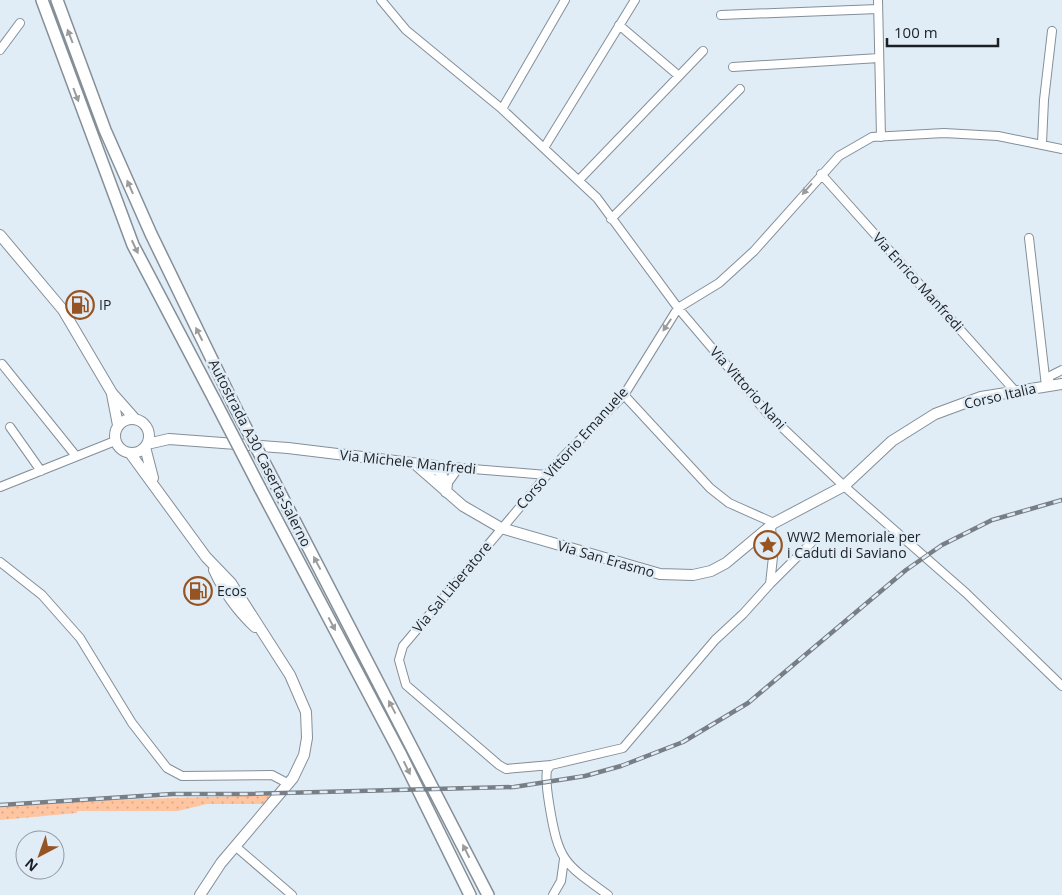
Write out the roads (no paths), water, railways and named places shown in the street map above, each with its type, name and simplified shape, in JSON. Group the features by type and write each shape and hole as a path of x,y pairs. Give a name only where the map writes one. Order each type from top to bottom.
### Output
{"highway":[{"name":"Autostrada A30 Caserta-Salerno","path":"42,0 133,245 400,753 470,895"},
{"name":"Autostrada A30 Caserta-Salerno","path":"57,0 105,130 143,216 236,409 488,895"}],"main road":[{"path":"0,235 63,310 112,393 135,419 147,428 169,439"},
{"name":"Corso Italia","path":"844,486 892,441 935,414 981,397 1054,385"},
{"path":"112,393 118,425 116,441 121,449 130,453 210,561 231,583 250,610 261,633 290,675 306,712 304,755 291,781 235,846 200,895"},
{"path":"118,425 126,420 135,419"},
{"path":"147,428 146,445 156,488"},
{"path":"130,453 146,445 169,439"},
{"name":"Via Michele Manfredi","path":"169,439 270,446 436,466"},
{"name":"Via San Erasmo","path":"415,464 446,488 463,506 501,528 660,574 693,575 711,572 726,563 773,525 844,486"},
{"name":"Via San Erasmo","path":"436,466 446,488"}],"street":[{"name":"Via Vittorio Nani","path":"381,0 406,30 502,109 597,198 678,308 768,414 844,486 966,593 1062,686"},
{"path":"502,109 565,0"},
{"path":"544,148 635,0"},
{"path":"878,0 881,137 944,133 998,136 1042,143 1062,149"},
{"path":"721,15 878,9"},
{"path":"0,50 20,23"},
{"path":"619,25 679,76"},
{"path":"1042,143 1044,100 1052,31"},
{"path":"578,180 703,51"},
{"path":"733,66 879,58"},
{"path":"611,219 740,89"},
{"name":"Corso Vittorio Emanuele","path":"501,528 547,475 624,395 678,308 719,283 754,251 839,156 872,137 881,137"},
{"name":"Via Enrico Manfredi","path":"821,174 1015,391"},
{"path":"1029,238 1054,385"},
{"path":"2,364 76,456"},
{"path":"1054,385 1048,380 1048,377 1062,370"},
{"path":"624,395 710,488 730,502 773,525 773,557 770,584"},
{"path":"10,427 41,471"},
{"path":"0,487 116,441"},
{"path":"434,480 436,466"},
{"name":"Via Michele Manfredi","path":"436,466 547,475"},
{"path":"446,488 459,468"},
{"name":"Via Sal Liberatore","path":"501,528 403,646 399,660 401,675 406,685 499,766 506,769 551,765"},
{"path":"608,895 564,859 556,843 546,776 551,765 623,748 715,640 743,614 816,538"},
{"path":"0,562 42,595 80,638 132,723 167,768 182,776 272,775 291,781"},
{"path":"235,846 292,895"},
{"path":"553,895 561,881 564,859"}],"railway":[{"path":"0,805 173,794 248,794 514,787 585,776 621,766 683,742 748,703 906,570 942,545 992,520 1062,500"}],"place":[{"name":"IP","path":"80,305"},
{"name":"WW2 Memoriale per i Caduti di Saviano","path":"768,545"},
{"name":"Ecos","path":"198,591"}]}
